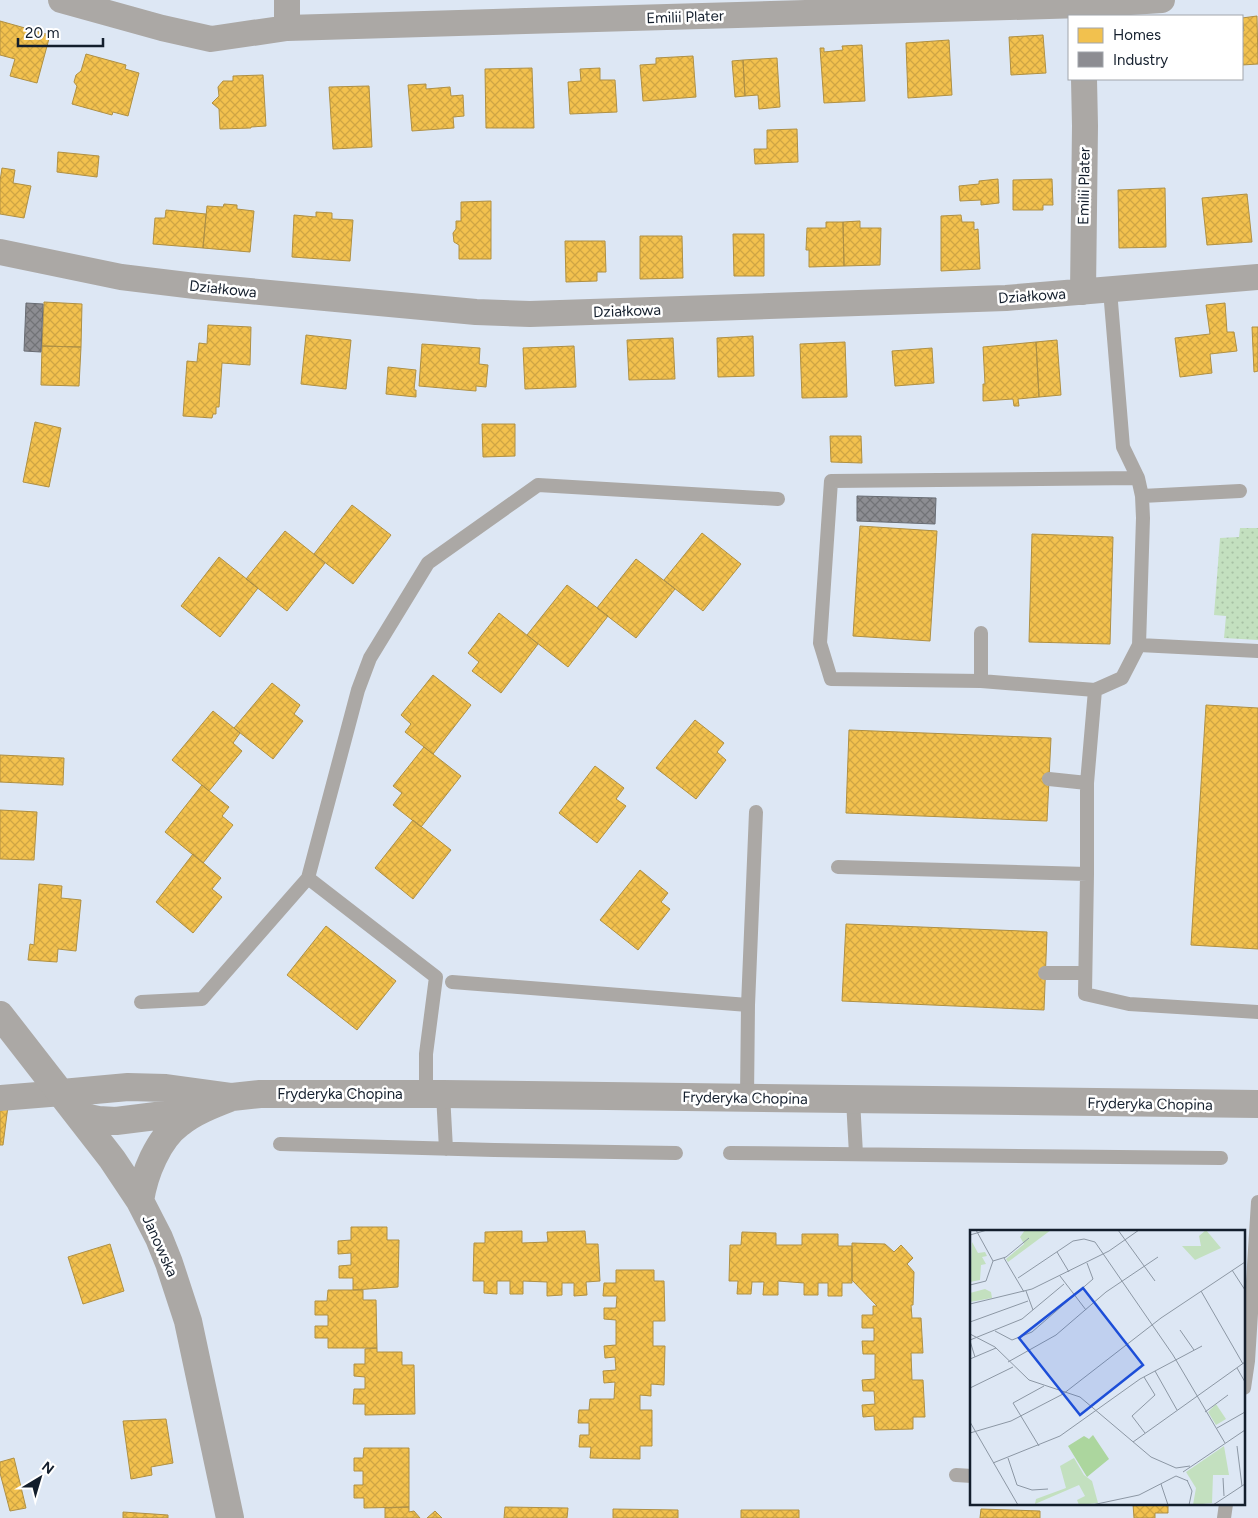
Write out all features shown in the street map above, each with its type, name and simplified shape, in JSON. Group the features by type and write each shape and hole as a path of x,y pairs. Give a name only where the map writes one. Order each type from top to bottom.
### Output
{"street":[{"name":"Emilii Plater","path":"60,0 162,28 212,39 287,28 1082,7 1162,0"},
{"path":"287,0 287,28"},
{"name":"Emilii Plater","path":"1083,292 1084,80"},
{"name":"Działkowa","path":"0,252 121,277 195,286 476,312 530,314 1006,298 1258,277"},
{"name":"Janowska","path":"0,1015 112,1159 140,1200 169,1263 188,1321 230,1518"},
{"name":"Fryderyka Chopina","path":"62,1093 128,1087 166,1088 232,1097 260,1094 435,1094 1258,1104"},
{"path":"0,1098 62,1093"},
{"name":"Fryderyka Chopina","path":"140,1200 142,1184 148,1170 157,1151 169,1133 180,1122 197,1112 232,1097"},
{"name":"Fryderyka Chopina","path":"79,1116 116,1122 197,1112"}],"lane":[{"path":"1110,290 1123,447 1138,478 1142,496 1143,518 1138,645 1122,678 1095,690 981,681 831,679 820,643 831,482 1138,478"},
{"path":"141,1002 202,999 308,878 358,690 370,658 428,564 538,486 778,499"},
{"path":"1142,496 1240,491"},
{"path":"981,633 981,681"},
{"path":"1138,645 1258,651"},
{"path":"1095,690 1087,783 1088,874 1085,994 1129,1004 1258,1012"},
{"path":"1049,779 1087,783"},
{"path":"747,1098 748,1005 756,812"},
{"path":"838,867 1088,874"},
{"path":"308,878 436,977 426,1054 446,1149"},
{"path":"1045,973 1085,973"},
{"path":"452,982 748,1005"},
{"path":"853,1100 856,1154"},
{"path":"280,1144 676,1153"},
{"path":"730,1152 1221,1158"},
{"path":"1246,1374 1258,1202"},
{"path":"956,1475 970,1476"}],"green space":[{"path":"1240,528 1258,528 1258,640 1224,638 1226,616 1214,615 1220,538 1239,537"}],"building: Homes":[{"path":"1257,16 1258,64 1243,65 1243,18"},
{"path":"0,21 50,35 37,83 10,76 15,59 0,55"},
{"path":"1043,35 1046,73 1011,75 1009,37"},
{"path":"949,40 952,95 908,98 906,43"},
{"path":"862,45 865,101 824,103 820,48 824,48 824,52 843,50 842,46"},
{"path":"86,54 126,65 125,69 139,73 128,116 113,112 112,115 72,104 77,86 74,82 76,75 81,71"},
{"path":"693,56 696,97 643,101 640,65 656,64 656,58"},
{"path":"777,58 780,107 759,109 758,95 745,96 743,60"},
{"path":"743,60 745,96 735,97 732,61"},
{"path":"532,68 534,128 486,128 485,69"},
{"path":"600,68 600,80 615,80 617,112 570,114 568,82 581,81 580,69"},
{"path":"263,75 266,126 220,129 219,109 212,103 219,96 218,87 223,81 233,81 233,76"},
{"path":"426,84 426,89 450,87 451,96 463,95 464,116 453,117 454,128 412,131 408,85"},
{"path":"369,86 372,147 333,149 329,87"},
{"path":"797,129 798,162 755,164 754,149 767,149 767,130"},
{"path":"58,152 99,156 97,177 57,172"},
{"path":"2,168 15,170 13,183 31,186 24,218 0,214"},
{"path":"998,179 999,203 981,205 981,200 960,201 959,186 979,184 979,181"},
{"path":"1052,179 1053,205 1043,205 1043,210 1013,210 1013,180"},
{"path":"1165,188 1166,247 1119,248 1118,190"},
{"path":"1247,194 1252,242 1207,245 1202,198"},
{"path":"491,201 491,259 459,259 459,245 454,242 453,233 456,229 456,221 461,221 461,202"},
{"path":"224,204 237,205 237,209 254,211 250,252 203,248 207,206 223,207"},
{"path":"166,210 206,214 203,248 153,244 155,218 165,218"},
{"path":"316,212 332,213 332,219 353,220 350,261 292,257 294,215 316,217"},
{"path":"961,215 962,222 974,222 974,230 978,229 980,269 941,271 941,216"},
{"path":"860,221 860,228 881,228 880,265 844,266 843,222"},
{"path":"826,222 843,222 844,266 809,267 809,250 806,250 807,228 826,228"},
{"path":"733,234 764,234 764,276 734,276"},
{"path":"640,236 682,236 683,278 640,279"},
{"path":"565,241 605,241 606,272 597,272 597,281 566,282"},
{"path":"44,302 82,304 81,347 42,346"},
{"path":"1225,303 1227,332 1234,332 1237,351 1210,354 1212,373 1180,377 1175,338 1210,334 1206,305"},
{"path":"208,325 251,327 250,365 222,363 219,407 216,407 216,414 213,414 212,418 183,416 187,361 197,362 199,343 207,344"},
{"path":"1252,327 1258,327 1258,371 1254,372"},
{"path":"306,335 351,340 346,389 301,384"},
{"path":"753,336 754,376 718,377 717,338"},
{"path":"673,338 675,379 629,380 627,340"},
{"path":"1057,340 1061,395 1039,397 1036,342"},
{"path":"845,342 847,397 802,398 800,344"},
{"path":"1036,342 1039,397 1018,399 1019,406 1014,406 1013,399 983,401 983,384 985,384 983,347"},
{"path":"422,344 480,348 479,364 488,365 486,387 476,386 476,391 419,386"},
{"path":"42,346 81,347 79,386 41,385"},
{"path":"574,346 576,387 525,389 523,348"},
{"path":"932,348 934,383 895,386 892,351"},
{"path":"388,367 416,370 414,390 416,390 416,397 386,394"},
{"path":"35,422 61,428 49,487 23,482"},
{"path":"482,424 515,424 515,456 483,457"},
{"path":"830,436 861,436 862,463 831,462"},
{"path":"352,505 391,535 353,584 314,554"},
{"path":"860,526 937,531 930,641 853,636"},
{"path":"285,531 325,563 287,611 246,579"},
{"path":"702,533 741,564 703,611 664,580"},
{"path":"1032,534 1113,537 1110,644 1029,642"},
{"path":"219,557 258,588 220,637 181,606"},
{"path":"636,559 675,589 636,638 597,608"},
{"path":"567,585 608,616 568,667 527,635"},
{"path":"499,613 538,644 501,693 472,671 479,662 468,653"},
{"path":"433,675 471,705 433,754 405,732 411,724 401,715"},
{"path":"272,683 300,705 294,714 303,721 273,759 234,728"},
{"path":"1206,705 1258,708 1258,949 1191,945"},
{"path":"213,711 240,733 233,743 242,751 209,791 172,760"},
{"path":"695,720 724,743 717,752 726,760 696,799 656,768"},
{"path":"849,730 1051,738 1047,821 846,813"},
{"path":"424,747 461,776 421,827 393,805 402,793 393,786"},
{"path":"0,755 64,758 63,785 0,782"},
{"path":"595,766 624,788 616,799 626,806 597,843 559,813"},
{"path":"202,785 229,807 222,816 233,825 203,863 165,832"},
{"path":"0,810 37,812 34,860 0,859"},
{"path":"413,820 451,850 413,899 375,868"},
{"path":"193,854 221,878 212,889 222,897 193,933 156,902"},
{"path":"640,870 668,893 661,902 670,909 638,950 600,920"},
{"path":"39,884 62,886 61,898 81,900 76,951 58,949 57,962 28,960 30,944 34,945"},
{"path":"846,924 1047,932 1044,1010 842,1001"},
{"path":"326,926 396,981 357,1030 287,975"},
{"path":"0,1105 8,1106 3,1145 0,1145"},
{"path":"351,1227 387,1227 387,1240 399,1240 398,1287 353,1290 353,1278 339,1278 339,1266 351,1265 351,1253 338,1254 338,1241 351,1240"},
{"path":"522,1231 522,1243 548,1242 547,1232 585,1231 586,1244 598,1244 600,1281 586,1282 587,1295 574,1296 574,1283 562,1283 562,1295 547,1296 547,1282 523,1281 523,1294 510,1294 510,1281 497,1281 497,1294 484,1293 484,1281 473,1281 474,1243 485,1243 485,1232"},
{"path":"742,1232 776,1233 776,1245 802,1245 802,1234 838,1234 838,1246 852,1246 852,1283 842,1283 842,1296 828,1296 828,1283 818,1283 818,1295 804,1295 804,1283 778,1281 778,1295 763,1295 764,1282 752,1282 751,1294 737,1294 738,1281 729,1281 730,1245 741,1245"},
{"path":"852,1243 885,1244 894,1252 901,1245 913,1258 907,1264 914,1272 913,1305 911,1305 912,1318 921,1318 923,1353 911,1353 912,1380 923,1380 925,1417 913,1417 913,1429 875,1430 874,1416 863,1417 862,1405 875,1404 874,1391 863,1391 862,1380 875,1379 875,1354 863,1354 862,1341 874,1341 874,1328 862,1328 862,1315 873,1315 873,1306 877,1306 852,1280"},
{"path":"110,1244 124,1291 83,1304 68,1257"},
{"path":"616,1270 654,1270 654,1281 664,1281 665,1321 653,1321 653,1346 665,1346 664,1385 651,1384 651,1396 640,1395 640,1410 652,1410 652,1446 640,1446 640,1459 590,1458 591,1447 579,1447 580,1435 589,1435 589,1423 578,1423 579,1410 589,1410 590,1399 614,1399 615,1382 604,1383 603,1371 616,1370 615,1357 605,1358 604,1346 616,1345 616,1320 604,1319 604,1308 616,1308 617,1296 603,1296 604,1283 616,1283"},
{"path":"328,1290 363,1290 363,1300 376,1300 377,1348 328,1348 328,1338 315,1338 315,1326 328,1326 328,1315 315,1315 315,1301 327,1301"},
{"path":"377,1348 377,1352 402,1352 402,1365 414,1365 415,1414 365,1415 365,1404 353,1404 354,1389 365,1389 365,1377 354,1376 354,1364 365,1364 365,1349"},
{"path":"166,1419 173,1463 151,1467 152,1475 131,1479 123,1421"},
{"path":"364,1448 409,1448 409,1507 364,1508 364,1498 354,1498 354,1485 363,1485 363,1471 354,1471 354,1458 363,1458"},
{"path":"14,1458 26,1508 10,1511 0,1473 0,1462"},
{"path":"1133,1506 1168,1506 1168,1513 1155,1513 1155,1518 1134,1518"},
{"path":"409,1507 409,1512 414,1511 420,1518 385,1518 385,1508"},
{"path":"505,1507 568,1508 567,1518 504,1518"},
{"path":"613,1509 678,1510 678,1518 613,1518"},
{"path":"981,1509 1040,1511 1040,1518 980,1518"},
{"path":"741,1510 799,1510 799,1518 741,1518"},
{"path":"435,1511 442,1518 427,1518"},
{"path":"123,1512 168,1515 168,1518 123,1518"}],"building: Industry":[{"path":"26,303 43,304 41,352 24,351"},
{"path":"857,496 936,498 935,524 857,521"}]}
